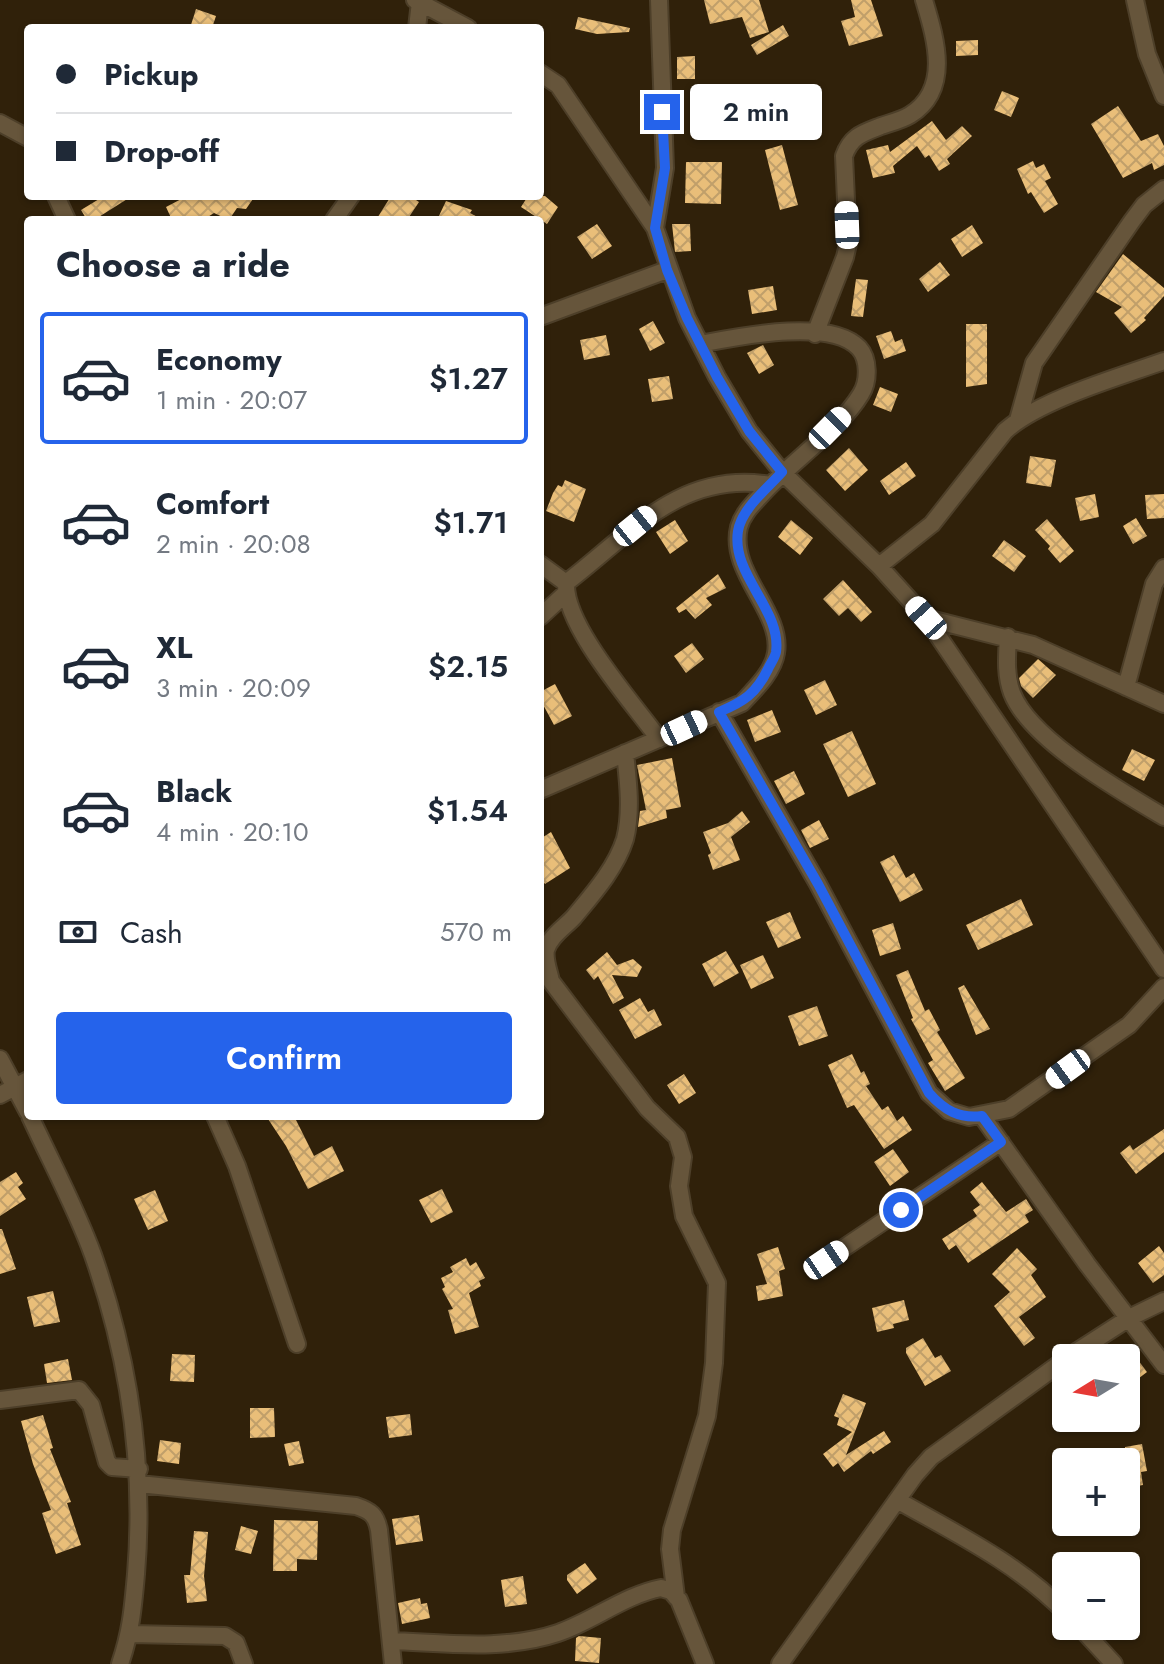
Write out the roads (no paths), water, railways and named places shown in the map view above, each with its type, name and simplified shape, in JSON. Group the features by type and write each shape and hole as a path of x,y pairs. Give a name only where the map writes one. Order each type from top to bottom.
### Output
{"street":[{"path":"655,228 665,168 659,0"},
{"path":"815,334 848,244 844,156 848,143 858,134 910,115 934,88 938,66 935,37 924,0"},
{"path":"1135,0 1147,54 1164,96"},
{"path":"417,24 419,1 461,24"},
{"path":"544,76 558,85 655,228 667,270 700,344 776,478 879,566 926,618 1164,969"},
{"path":"0,123 24,136"},
{"path":"1018,420 1034,363 1132,221 1144,205 1164,189"},
{"path":"544,316 667,270"},
{"path":"544,788 742,703 762,682 776,653 773,627 738,553 738,530 744,514 776,478 861,394 867,381 867,368 862,351 850,341 815,334 784,330 700,344"},
{"path":"879,566 932,524 1005,431 1018,420 1164,361"},
{"path":"544,613 566,588 660,506 725,483 776,478"},
{"path":"544,568 566,588 570,612 586,639 659,739"},
{"path":"1126,687 1154,584 1164,568"},
{"path":"926,618 1008,637 1069,660 1164,704"},
{"path":"1008,637 1006,675 1014,697 1036,728 1105,781 1164,817"},
{"path":"719,712 818,884 929,1093 940,1105 959,1115 982,1116 1009,1109 1129,1025 1164,987"},
{"path":"625,753 629,797 625,838 615,863 573,918 552,938 546,949 546,957 551,981 647,1108 677,1137 683,1157 679,1186 684,1216 717,1283 714,1363 707,1416 672,1530 670,1549 676,1597 705,1664"},
{"path":"0,1059 22,1083 0,1095"},
{"path":"982,1116 1087,1264 1164,1365"},
{"path":"32,1120 92,1253 114,1323 126,1381 139,1477 140,1528 131,1634 120,1664"},
{"path":"217,1120 237,1166 297,1344"},
{"path":"826,1260 1001,1142"},
{"path":"1088,1344 1129,1318 1164,1301"},
{"path":"780,1664 931,1457 1052,1368"},
{"path":"0,1400 79,1390 91,1405 107,1462 112,1467 139,1477 369,1510 376,1517 379,1530 393,1664"},
{"path":"897,1500 1001,1560 1052,1600"},
{"path":"391,1641 490,1645 525,1642 560,1632 652,1590 661,1588 671,1591 676,1597"},
{"path":"131,1634 225,1636 236,1643 244,1664"},
{"path":"1092,1640 1114,1664"}]}
